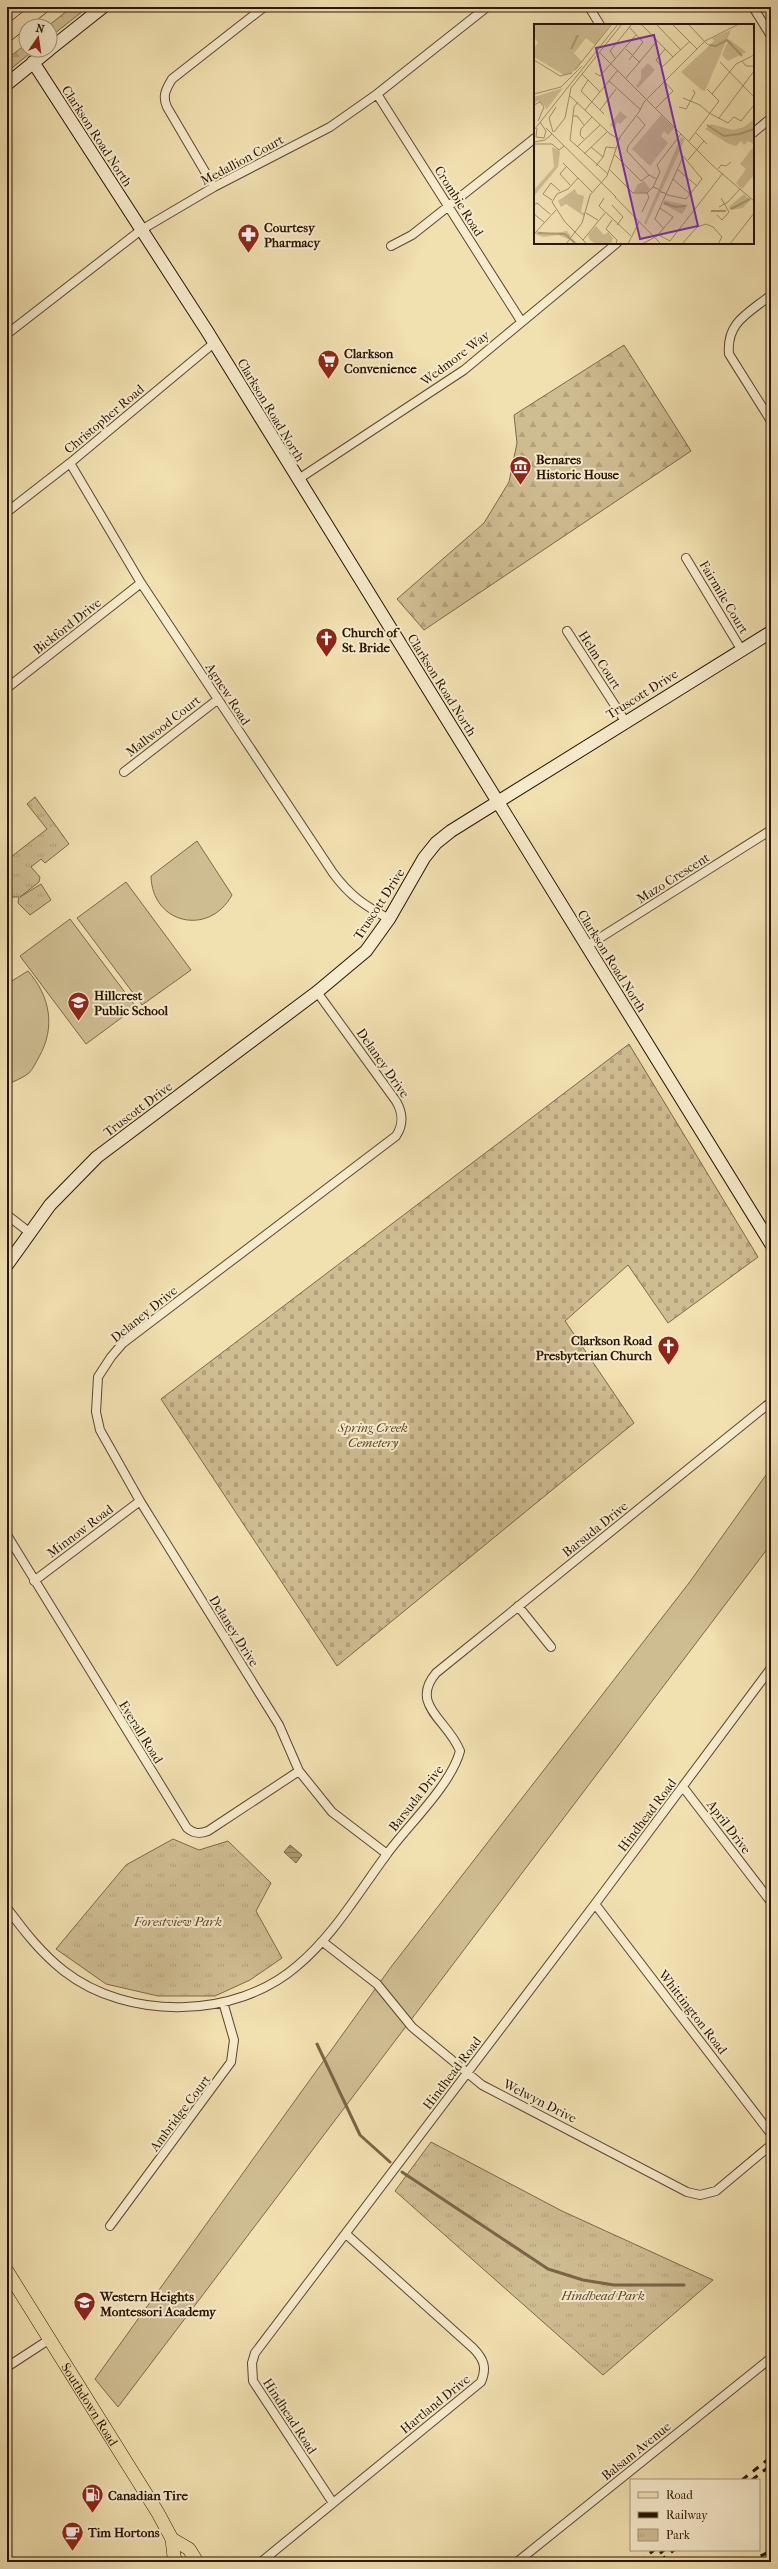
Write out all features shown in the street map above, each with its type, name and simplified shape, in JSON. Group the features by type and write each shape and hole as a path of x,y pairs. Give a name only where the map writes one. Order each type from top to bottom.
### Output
{"highway":[{"path":"7,34 41,7"}],"main road":[{"name":"Southdown Road","path":"7,2271 172,2539 174,2557 177,2562"},
{"name":"Southdown Road","path":"172,2539 189,2549 197,2562"}],"street":[{"path":"58,43 104,7"},
{"path":"214,187 167,107 164,101 165,90 172,79 264,7"},
{"name":"Medallion Court","path":"7,334 141,230 214,187 330,127 377,94 487,7"},
{"path":"589,7 599,24"},
{"path":"753,7 771,36"},
{"path":"7,84 38,58"},
{"name":"Clarkson Road North","path":"33,62 214,343 297,480 498,801 771,1244"},
{"name":"Crombie Road","path":"377,94 521,321"},
{"path":"754,132 771,118"},
{"path":"391,246 412,235 447,205 534,139"},
{"name":"Wedmore Way","path":"297,480 464,370 521,321 616,244"},
{"path":"771,295 735,324 728,342 729,354 771,421"},
{"name":"Christopher Road","path":"7,512 70,463 214,343"},
{"name":"Agnew Road","path":"70,463 141,583 217,700 348,893 364,906 389,919"},
{"name":"Fairmile Court","path":"686,558 741,649"},
{"name":"Bickford Drive","path":"7,688 141,583"},
{"name":"Helm Court","path":"567,631 625,721"},
{"name":"Truscott Drive","path":"7,1265 29,1232 50,1205 96,1157 317,992 366,951 389,919 436,843 451,831 625,721 771,632"},
{"name":"Mallwood Court","path":"124,772 217,700"},
{"name":"Mazo Crescent","path":"587,946 771,830"},
{"name":"Delaney Drive","path":"317,992 399,1106 402,1111 400,1129 396,1136 123,1343 111,1357 98,1377 96,1412 100,1430 140,1501 279,1725 299,1772 332,1812 387,1854"},
{"path":"7,1215 29,1232"},
{"name":"Barsuda Drive","path":"7,1908 43,1953 65,1972 90,1987 119,1999 149,2005 182,2007 223,2002 273,1983 296,1967 323,1942 387,1854 454,1770 460,1751 455,1739 426,1702 426,1692 430,1681 518,1606 771,1402"},
{"name":"Minnow Road","path":"34,1581 140,1501"},
{"name":"Everall Road","path":"7,1535 187,1828 193,1833 202,1834 208,1831 299,1772"},
{"path":"518,1606 551,1647"},
{"name":"Hindhead Road","path":"332,2503 253,2381 252,2363 255,2353 595,1904 771,1668"},
{"name":"April Drive","path":"683,1787 771,1902"},
{"name":"Whittington Road","path":"595,1904 771,2134"},
{"name":"Welwyn Drive","path":"323,1942 377,1984 412,2027 466,2073 495,2092 687,2192 700,2195 716,2191 771,2145"},
{"name":"Ambridge Court","path":"110,2226 231,2062 234,2040 223,2002"},
{"name":"Hartland Drive","path":"261,2562 481,2382 485,2374 484,2364 473,2348 346,2234"},
{"path":"7,2368 50,2339"},
{"name":"Balsam Avenue","path":"517,2562 771,2358"}],"green space":[{"path":"72,7 88,7 58,31 58,18"},
{"path":"18,50 18,58 24,58 7,72 7,59"},
{"path":"624,345 691,451 424,630 397,599 484,523 509,482 517,443 514,415"},
{"path":"35,797 69,844 45,863 41,859 31,867 40,877 39,882 20,897 41,884 51,900 30,915 18,903 19,897 11,897 7,900 7,860 47,829 27,804"},
{"path":"197,841 232,895 222,908 210,916 197,920 183,919 171,914 161,905 154,892 151,876"},
{"path":"126,882 191,970 142,1005 77,918"},
{"path":"70,919 136,1007 86,1044 20,956"},
{"path":"28,971 46,1001 49,1023 48,1034 39,1057 29,1073 7,1085 7,984"},
{"name":"Spring Creek Cemetery","path":"629,1044 758,1257 668,1323 628,1265 565,1321 634,1423 337,1666 161,1399"},
{"path":"771,1468 771,1544 118,2407 95,2379 391,1967 689,1583"},
{"name":"Forestview Park","path":"173,1839 199,1850 228,1841 271,1883 256,1911 282,1958 250,1980 215,1996 158,1996 106,1984 56,1949 126,1865"},
{"name":"Hindhead Park","path":"431,2142 562,2211 713,2280 603,2375 395,2191"}],"shaded area":[{"path":"290,1845 302,1855 296,1863 284,1852"}],"waterway":[{"path":"317,2044 360,2135 390,2162"},
{"path":"402,2172 548,2269 583,2280 614,2285 684,2285"}],"railway":[{"path":"743,2479 771,2457"},
{"path":"753,2479 771,2465"},
{"path":"639,2562 653,2551"},
{"path":"649,2562 663,2551"},
{"path":"660,2561 673,2551"},
{"path":"748,2562 771,2551"}],"place":[{"name":"Courtesy Pharmacy","path":"248,254"},
{"name":"Clarkson Convenience","path":"328,380"},
{"name":"Benares Historic House","path":"520,486"},
{"name":"Church of St. Bride","path":"327,658"},
{"name":"Hillcrest Public School","path":"78,1022"},
{"name":"Clarkson Road Presbyterian Church","path":"668,1366"},
{"name":"Western Heights Montessori Academy","path":"84,2322"},
{"name":"Canadian Tire","path":"92,2514"},
{"name":"Tim Hortons","path":"73,2552"}]}
